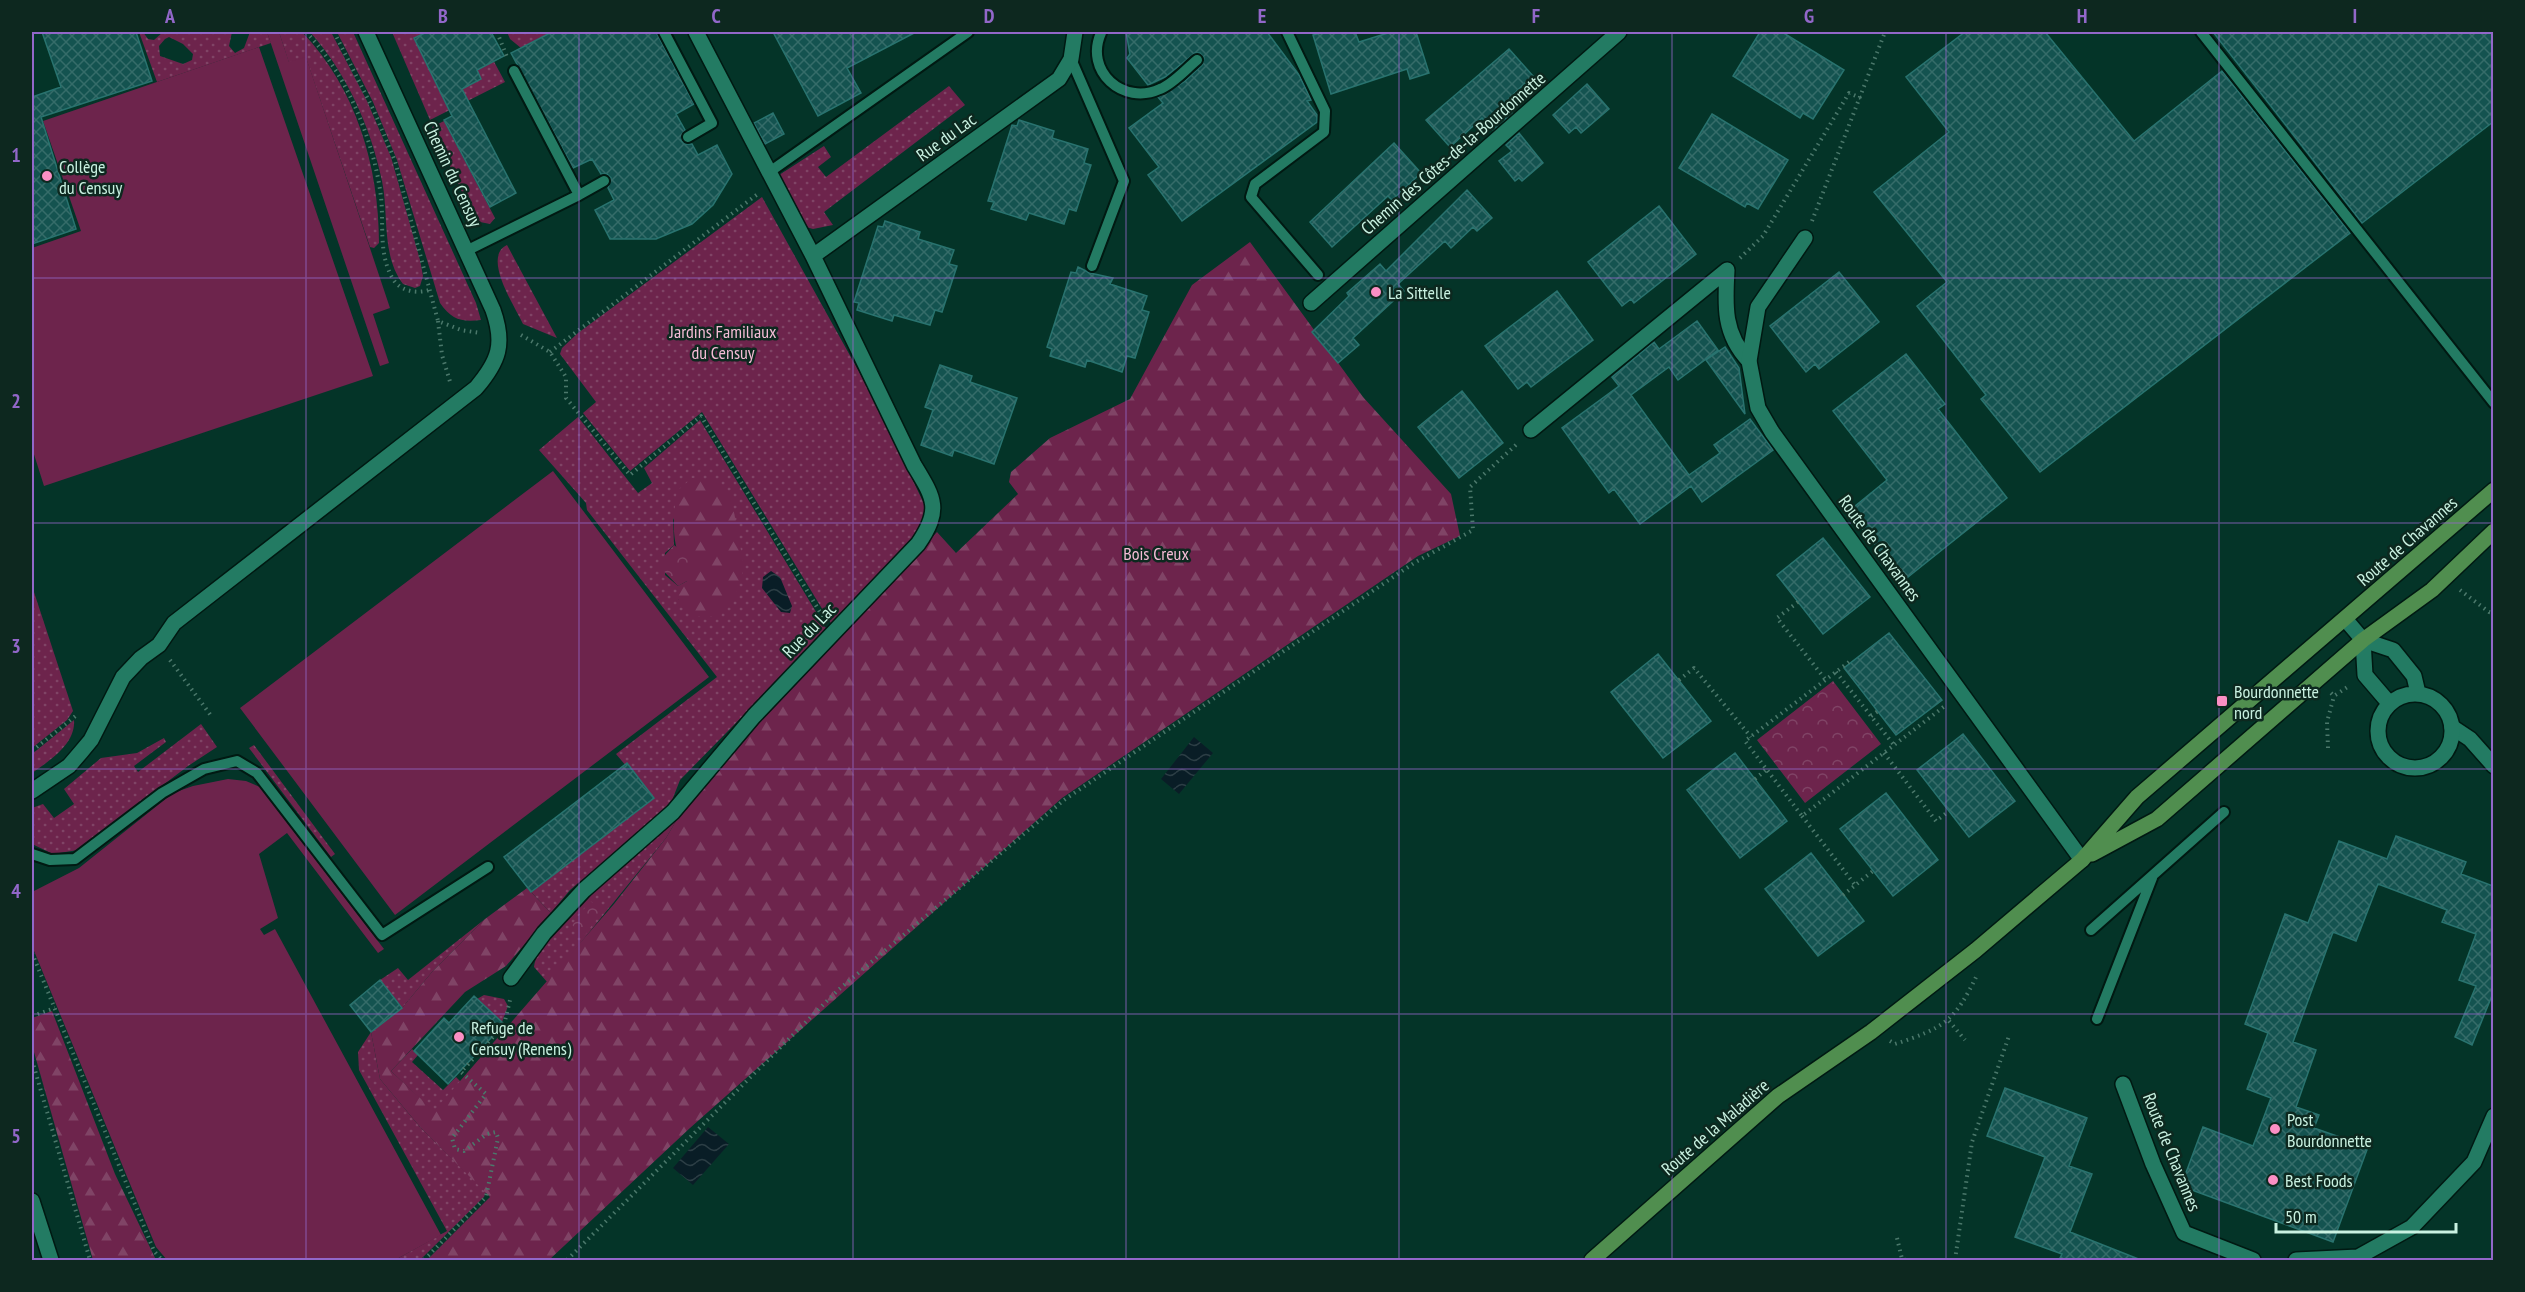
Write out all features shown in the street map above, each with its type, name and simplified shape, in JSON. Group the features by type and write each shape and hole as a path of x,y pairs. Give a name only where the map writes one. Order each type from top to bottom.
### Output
{"main road":[{"name":"Route de Chavannes","path":"1871,1032 1976,950 2082,860 2137,798 2298,657 2346,620 2493,490"},
{"name":"Route de Chavannes","path":"2082,860 2157,819 2363,640 2432,590 2493,531"},
{"name":"Route de la Maladière","path":"1592,1260 1778,1096 1871,1032"}],"street":[{"name":"Chemin du Censuy","path":"163,651 174,623 476,388 494,362 501,334 466,251 366,32"},
{"name":"Rue du Lac","path":"511,978 544,933 584,890 673,812 754,716 918,544 932,524 934,510 930,491 914,465 813,256 696,32"},
{"name":"Rue du Lac","path":"813,256 1059,79 1071,59 1075,32"},
{"name":"Chemin des Côtes-de-la-Bourdonnette","path":"1311,303 1620,32"},
{"name":"Route de Chavannes","path":"1805,238 1758,307 1749,361 1758,408 1772,432 2082,860"},
{"path":"1727,270 1725,315 1731,336 1749,361"},
{"path":"1532,430 1727,270"},
{"path":"2346,620 2363,640 2393,650 2414,676 2418,693"},
{"path":"2363,640 2365,675 2389,704"},
{"path":"32,791 69,766 92,740 123,677 141,658 163,651"},
{"path":"2418,693 2433,698 2445,709 2452,727 2450,743 2442,756 2427,766 2412,768 2390,759 2378,740 2378,722 2389,704 2401,695 2418,693"},
{"path":"2452,727 2470,739 2493,766"},
{"name":"Route de Chavannes","path":"2123,1084 2184,1233 2253,1260"},
{"path":"2296,1260 2358,1257 2412,1227 2474,1162 2493,1116"},
{"path":"32,1202 51,1260"}],"lane":[{"path":"664,32 712,123 688,136"},
{"path":"771,177 968,32"},
{"path":"1102,32 1095,47 1095,58 1107,78 1118,88 1139,93 1161,89 1197,60"},
{"path":"1287,32 1325,111 1324,132 1255,184 1251,197 1318,275"},
{"path":"2201,32 2493,403"},
{"path":"1071,59 1124,181 1092,266"},
{"path":"514,71 579,195"},
{"path":"466,251 604,181"},
{"path":"32,854 50,860 75,860 162,793 204,768 237,761 257,773 382,935 488,867"},
{"path":"2091,930 2224,812"},
{"path":"2097,1019 2154,875"}],"path":[{"path":"306,32 330,62 346,91 369,148 381,196 384,256 393,280 404,289 414,292 429,290"},
{"path":"334,32 375,111 392,152 424,262 438,321 442,355 452,390"},
{"path":"497,32 514,71"},
{"path":"1805,238 1885,32"},
{"path":"1727,270 1763,236 1849,93 1861,98"},
{"path":"550,352 771,177"},
{"path":"438,321 461,330 480,333"},
{"path":"521,335 550,352 566,377 566,399 630,475 701,416 833,634"},
{"path":"567,1260 837,991 1064,800 1414,563 1473,530 1470,487 1532,430"},
{"path":"1798,602 1777,618 1825,679"},
{"path":"163,651 212,717"},
{"path":"1849,662 1745,741 1855,885"},
{"path":"1678,680 1694,669 1750,737"},
{"path":"1836,672 1894,745"},
{"path":"1802,816 1961,693"},
{"path":"2328,748 2327,722 2334,696"},
{"path":"1871,717 1878,711"},
{"path":"32,752 78,714"},
{"path":"1884,753 1936,821 1949,811"},
{"path":"1755,779 1767,770"},
{"path":"1844,895 1873,871"},
{"path":"1871,1032 1895,1044 1928,1033 1949,1021 1963,1004 1978,974 1976,950"},
{"path":"32,953 154,1251 162,1260"},
{"path":"424,1260 486,1197 498,1138 496,1132 487,1134 464,1151 455,1149 452,1138 486,1094 461,1072 504,1025 511,1004 511,978"},
{"path":"32,1016 55,1008"},
{"path":"1949,1021 1965,1040"},
{"path":"1955,1260 1972,1142 2009,1036"},
{"path":"32,1060 90,1260"},
{"path":"1897,1238 1902,1258 1906,1260"}],"green space":[{"path":"139,32 143,32 148,39 154,40 163,32 232,32 229,46 235,53 244,48 250,32 267,32 271,43 157,82","holes":["169,37 183,44 193,54 192,60 183,64 160,56 159,46 165,39"]},
{"path":"267,32 279,32 289,62 306,57 390,308 373,314 389,363 380,366"},
{"path":"279,32 302,32 321,54 350,103 361,130 375,185 379,243 374,248 370,247 306,58 289,63"},
{"path":"310,32 331,32 367,101 391,157 420,260 423,276 420,286 415,288 403,284 396,273 391,260 387,234 382,181 364,121 346,82"},
{"path":"337,32 353,32 476,303 481,320 458,319 440,303 397,160 373,102"},
{"path":"392,32 427,32 414,38 443,98 481,79 458,32 478,32 505,82 430,120"},
{"path":"507,32 552,32 521,48 510,39"},
{"path":"259,47 373,376 44,486 32,448 32,248 81,231 43,121"},
{"path":"949,86 965,105 824,212 833,225 813,229 806,227 776,177 824,146 831,157 818,167 826,177"},
{"path":"444,121 495,218 490,224 480,222 473,216 432,127"},
{"name":"Jardins Familiaux du Censuy","path":"762,197 873,397 928,512 920,532 832,625 702,412 630,471 583,413 596,402 560,354 562,348 578,333"},
{"name":"Bois Creux","path":"1250,242 1363,397 1451,494 1460,536 1418,556 1062,798 690,1128 549,1260 427,1260 490,1197 420,1127 380,1079 371,1032 402,1008 432,972 485,919 527,888 551,913 506,966 465,992 391,1071 434,1111 614,904 666,838 679,816 781,697 937,532 956,553 1018,494 1009,482 1011,472 1050,438 1130,399 1192,285"},
{"path":"507,245 557,338 523,324 507,294 499,270 500,251"},
{"path":"578,417 638,493 652,483 644,468 700,420 827,630 680,780 669,808 570,890 551,913 531,892 653,798 616,754 717,677 587,510 586,503 539,450","holes":["673,518 719,616 678,599 678,586 665,575 665,553 674,545"]},
{"path":"553,471 709,677 395,915 240,708"},
{"path":"692,478 713,481 732,501 744,567 735,598 719,616 693,616 678,599 678,586 687,581 674,537 675,505 677,491"},
{"path":"674,545 688,556 694,566 687,581 678,586 657,564"},
{"path":"32,586 73,711 67,720 32,748"},
{"path":"1833,681 1881,744 1805,803 1757,740"},
{"path":"74,720 71,737 66,744 32,773 32,754"},
{"path":"201,724 217,747 188,766 78,850 53,854 32,844 32,808 43,804 54,818 74,804 64,789 101,758 137,753 164,738 166,742 134,766 138,772"},
{"path":"254,745 335,854 331,857 249,748"},
{"path":"228,779 246,781 260,787 384,949 378,953 287,833 259,854 278,918 260,929 264,935 275,929 441,1235 395,1260 167,1260 156,1247 32,946 32,892 79,868 173,793 193,786"},
{"path":"679,816 666,838 548,983 534,967 541,950 554,930 596,887"},
{"path":"590,901 603,910 585,935 572,925"},
{"path":"485,919 432,972 402,1008 380,980 398,968 408,980"},
{"path":"484,995 504,999 508,1006 502,1022 477,999"},
{"path":"52,1011 115,1174 156,1260 93,1260 32,1045 32,1018"},
{"path":"371,1032 380,1079 420,1127 486,1192 484,1197 420,1260 395,1260 447,1231 359,1070 358,1052"},
{"path":"412,1049 418,1055 412,1062 443,1090 456,1077 461,1082 434,1112 391,1071"}],"water":[{"path":"771,571 780,577 792,606 790,613 781,612 762,588 763,577"},
{"path":"1194,737 1213,753 1179,794 1161,779"},
{"path":"708,1127 729,1144 693,1185 673,1168"}],"building":[{"name":"Collège du Censuy","path":"42,32 136,32 152,81 41,117 76,229 32,244 32,97 61,87"},
{"path":"427,32 491,32 504,56 477,70 481,79 462,89 516,193 490,207 444,120 452,116 414,38"},
{"path":"552,32 656,32 694,104 676,114 685,130 681,140 685,144 692,144 698,155 717,145 732,174 713,205 692,224 656,239 610,239 595,210 614,200 608,188 611,178 607,174 601,174 592,159 573,168 511,53"},
{"path":"773,32 916,32 847,68 861,93 818,116"},
{"path":"1126,32 1267,32 1299,75 1311,100 1307,101 1317,115 1317,122 1182,221 1148,175 1159,167 1129,128 1163,103 1158,97 1184,82 1202,65 1204,58 1200,53 1195,53 1165,77 1148,85 1127,58 1130,54"},
{"path":"1324,32 1355,32 1359,42 1391,32 1416,32 1429,73 1410,79 1407,69 1331,94 1313,35"},
{"path":"1760,32 1782,32 1844,70 1813,119 1803,113 1800,118 1733,76"},
{"path":"1965,32 2045,32 2134,141 2222,71 2350,233 2040,472 1981,399 1986,395 1917,306 1947,282 1874,192 1949,132 1906,77"},
{"path":"2213,32 2493,32 2493,122 2362,223"},
{"path":"1509,49 1533,76 1503,104 1512,113 1493,130 1482,118 1450,147 1426,120"},
{"path":"1587,84 1609,109 1581,133 1576,127 1569,133 1553,115"},
{"path":"773,113 784,134 765,144 754,123"},
{"path":"1712,114 1788,160 1758,209 1747,203 1745,207 1679,168"},
{"path":"1019,120 1054,131 1052,138 1088,149 1084,163 1091,165 1076,211 1069,209 1064,224 1029,213 1026,220 991,209 994,202 988,201 1012,125 1017,126"},
{"path":"1519,133 1543,163 1522,181 1519,178 1515,181 1499,161 1512,151 1506,145"},
{"path":"1394,143 1421,173 1392,200 1388,196 1332,247 1310,222"},
{"path":"1467,190 1492,218 1477,231 1473,227 1451,248 1445,241 1398,284 1404,291 1353,338 1359,345 1338,363 1312,332 1349,296 1347,293 1380,264 1386,271"},
{"path":"1659,206 1696,254 1634,303 1631,299 1622,306 1588,262"},
{"path":"885,221 920,232 918,239 954,250 949,264 957,266 942,312 935,310 930,325 894,315 892,321 857,310 859,303 854,302 878,226 883,227"},
{"path":"1078,267 1090,273 1113,278 1110,284 1147,296 1142,310 1149,312 1135,358 1127,356 1122,372 1087,360 1085,367 1050,356 1052,349 1047,347 1071,272 1076,273"},
{"path":"1839,272 1879,322 1819,369 1815,364 1806,372 1770,326"},
{"path":"1557,291 1593,340 1531,387 1527,382 1518,389 1485,346"},
{"path":"1697,321 1718,350 1678,380 1669,367 1631,395 1689,475 1720,453 1714,445 1750,419 1773,450 1702,502 1691,486 1640,524 1614,489 1609,493 1562,428 1619,386 1612,377 1654,342 1659,349"},
{"path":"1725,347 1739,368 1745,414 1706,360"},
{"path":"1906,354 1945,404 1938,409 2007,498 1903,581 1849,511 1887,480 1833,411"},
{"path":"940,365 972,376 970,382 1017,398 994,464 954,450 952,456 921,445 933,410 925,407"},
{"path":"1462,391 1503,443 1459,478 1418,427"},
{"path":"1823,538 1870,597 1823,634 1777,575"},
{"path":"1889,633 1942,700 1896,735 1844,668"},
{"path":"1658,654 1711,721 1663,758 1611,692"},
{"path":"1963,734 2015,801 1969,837 1917,770"},
{"path":"1735,753 1787,821 1740,858 1687,790"},
{"path":"627,763 654,798 531,892 504,857"},
{"path":"1886,793 1938,860 1893,896 1840,829"},
{"path":"2396,836 2466,862 2461,874 2493,886 2493,993 2472,1045 2455,1037 2476,986 2459,980 2476,934 2442,922 2447,910 2378,884 2356,941 2333,932 2293,1042 2316,1050 2296,1107 2319,1115 2314,1128 2368,1147 2333,1242 2181,1186 2203,1127 2253,1146 2271,1098 2247,1089 2268,1033 2245,1024 2285,914 2308,923 2339,841 2387,859"},
{"path":"1811,853 1864,921 1818,956 1765,889"},
{"path":"380,980 402,1008 371,1032 350,1005"},
{"name":"Refuge de Censuy (Renens)","path":"474,996 504,1024 448,1084 414,1051 444,1018 449,1023"},
{"path":"2005,1088 2087,1118 2069,1166 2092,1174 2070,1232 2141,1260 2059,1260 2062,1254 2015,1237 2045,1157 1987,1136"}],"place":[{"name":"Collège du Censuy","path":"47,176"},
{"name":"La Sittelle","path":"1376,292"},
{"name":"Bourdonnette nord","path":"2222,701"},
{"name":"Refuge de Censuy (Renens)","path":"459,1037"},
{"name":"Post Bourdonnette","path":"2275,1129"},
{"name":"Best Foods","path":"2273,1180"}]}
